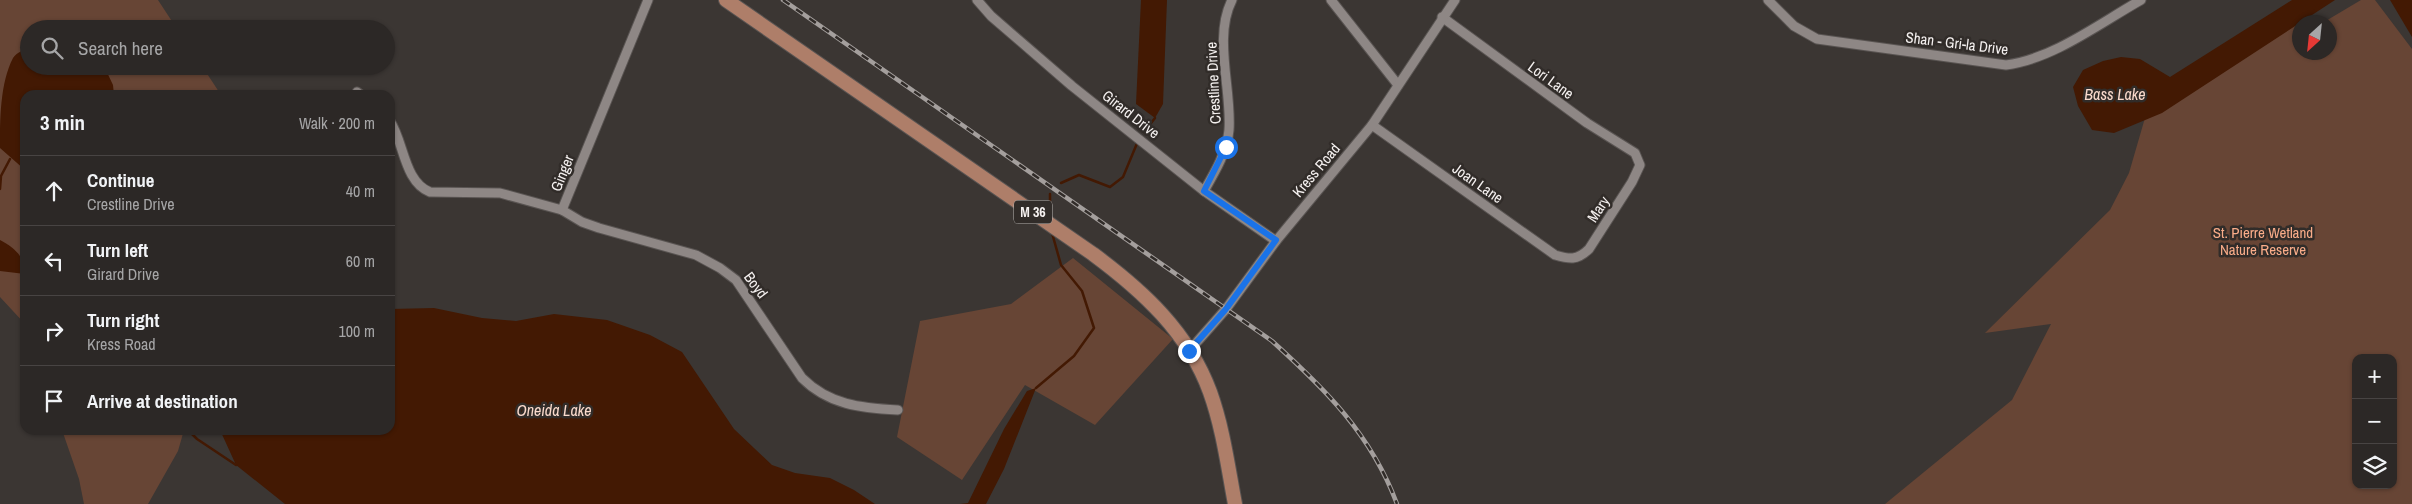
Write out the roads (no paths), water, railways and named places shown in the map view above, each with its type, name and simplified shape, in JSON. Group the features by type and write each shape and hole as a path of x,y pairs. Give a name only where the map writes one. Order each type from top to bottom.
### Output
{"main road":[{"name":"M 36","path":"726,0 1113,269 1157,308 1176,329 1204,378 1217,416 1235,504"}],"street":[{"name":"Ginger","path":"395,133 412,175 421,189 430,192 500,193 562,210 648,0"},
{"name":"Girard Drive","path":"977,0 991,16 1072,86 1204,191 1276,240"},
{"name":"Crestline Drive","path":"1204,191 1226,147 1229,130 1223,22 1232,0"},
{"path":"1331,0 1398,85"},
{"name":"Kress Road","path":"1189,351 1226,309 1276,240 1372,125 1455,0"},
{"name":"Shan - Gri-la Drive","path":"1768,0 1794,26 1817,39 2006,65 2025,62 2053,50 2141,0"},
{"name":"Lori Lane","path":"1442,18 1588,123 1635,153 1640,166"},
{"name":"Joan Lane","path":"1372,125 1555,254 1571,260"},
{"name":"Mary","path":"1571,260 1582,256 1588,249 1632,182 1640,166"},
{"name":"Boyd","path":"562,210 582,222 683,251 720,268 736,280 746,291 788,358 812,389 829,399 849,405 898,410"}],"water":[{"path":"1141,0 1167,0 1163,104 1155,118 1136,104"},
{"name":"Bass Lake","path":"2292,0 2335,0 2312,15 2292,15 2292,28 2162,113 2114,133 2092,130 2078,106 2073,87 2083,70 2103,61 2121,57 2140,59 2170,77"},
{"path":"2390,0 2412,0 2412,37"},
{"path":"20,52 20,75 108,75 114,90 20,90 20,166 0,148 0,126 5,79 14,56"},
{"path":"0,240 10,246 20,257 20,273 0,271"},
{"name":"Oneida Lake","path":"434,308 482,318 516,321 554,314 607,320 650,335 682,352 734,429 772,465 795,473 830,478 854,490 875,504 285,504 236,465 222,435 395,435 395,309"},
{"path":"1036,388 1004,469 986,504 960,504 968,503 1004,429 1027,391"}],"waterway":[{"path":"1144,132 1155,118"},
{"path":"1061,183 1079,175 1110,187 1123,177 1138,141"},
{"path":"0,189 1,176 10,159"},
{"path":"1050,194 1050,213"},
{"path":"1036,388 1074,356 1094,328 1082,291 1061,265 1052,233"},
{"path":"193,435 236,465"}],"railway":[{"path":"783,0 1272,341 1345,414 1374,456 1397,504"}],"park label":[{"name":"St. Pierre Wetland Nature Reserve","path":"2263,240"}]}
